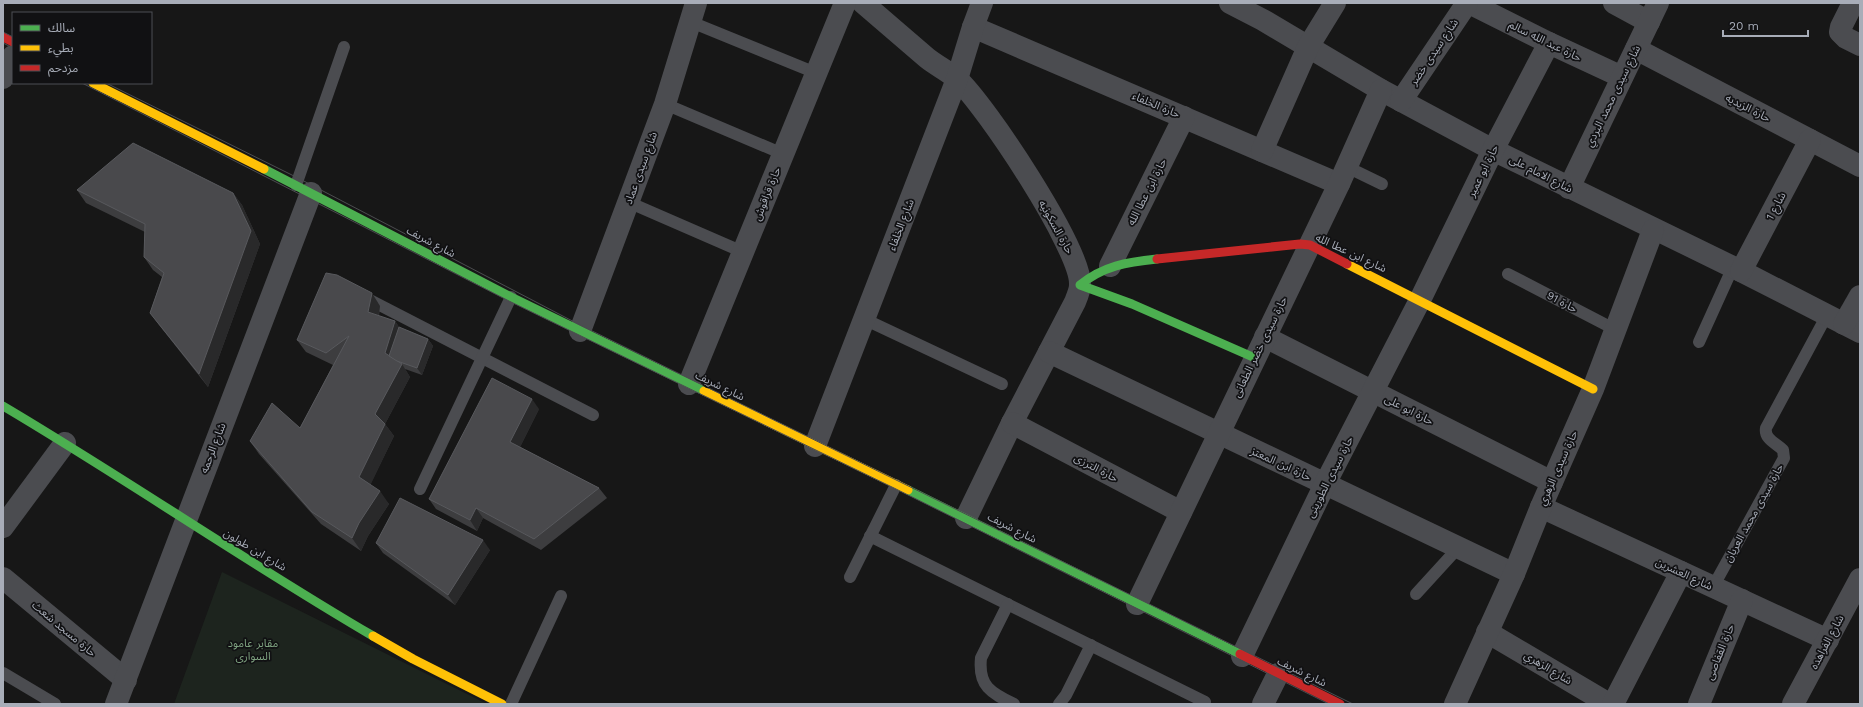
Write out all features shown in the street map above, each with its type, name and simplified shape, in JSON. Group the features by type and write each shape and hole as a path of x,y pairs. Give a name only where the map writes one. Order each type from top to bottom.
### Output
{"main road":[{"path":"3,37 12,42"},
{"name":"شارع شريف","path":"95,84 303,189 511,297 966,518 1340,704"},
{"name":"شارع ابن عطا الله","path":"1080,284 1094,273 1110,266 1259,247 1300,244 1310,245 1593,389"},
{"path":"1080,284 1132,304 1255,358"},
{"name":"شارع ابن طولون","path":"3,406 65,443 185,521 412,659 502,704"}],"street":[{"name":"حارة قراقوش","path":"689,384 845,3"},
{"name":"حارة السكونيه","path":"863,3 929,59 957,79 997,127 1061,232 1077,266 1080,284 1075,302 1012,423 966,518"},
{"name":"شارع الخلفاء","path":"816,446 957,79 982,3"},
{"name":"شارع الامام على","path":"1230,3 1263,20 1381,90 1493,150 1653,230 1737,269 1844,324"},
{"path":"1262,151 1308,47 1334,3"},
{"name":"حارة عبد الله سالم","path":"1468,3 1622,77"},
{"name":"شارع سيدى خضر","path":"1401,101 1468,3"},
{"path":"1614,3 1654,12"},
{"path":"1851,40 1841,28 1853,3"},
{"name":"شارع سيدى عماد","path":"580,331 665,104 694,12"},
{"name":"شارع سيدى محمد البردي","path":"1569,188 1654,12"},
{"name":"حارة الخلفاء","path":"973,27 1262,151 1343,176"},
{"name":"حارة ابو عمير","path":"1420,300 1493,150 1549,43"},
{"name":"حارة الزيديه","path":"1636,50 1860,166"},
{"path":"3,78 12,58"},
{"name":"حارة سيدى خضر الطعانى","path":"1137,604 1343,176 1381,90"},
{"name":"حارة ابن عطا الله","path":"1110,266 1184,117"},
{"name":"شارع 1","path":"1737,269 1810,140"},
{"name":"شارع الرحمه","path":"116,704 185,521 303,189"},
{"name":"حارة سيدى الزهري","path":"1455,704 1514,574 1541,507 1593,389 1653,230"},
{"path":"1844,324 1860,296"},
{"name":"حارة سيدى الطورينى","path":"1242,656 1325,484 1420,300"},
{"name":"حارة ابو على","path":"1265,337 1552,482"},
{"name":"حارة ابن المعتز","path":"1049,352 1514,574"},
{"name":"حارة الترزى","path":"1012,423 1181,512"},
{"path":"3,527 65,443"},
{"name":"شارع العشرين","path":"1541,507 1828,640"},
{"path":"1614,704 1680,572"},
{"name":"حارة مسجد شعث","path":"3,578 126,680"},
{"name":"شارع الفراهده","path":"1797,703 1828,640 1855,600 1860,579"},
{"name":"حارة القفاصى","path":"1699,704 1742,600"},
{"name":"شارع الزهري","path":"1487,632 1609,704"},
{"path":"1263,704 1278,674"}],"lane":[{"path":"694,12 816,73"},
{"path":"303,189 344,47"},
{"path":"665,104 783,154"},
{"path":"1343,176 1382,184"},
{"path":"628,202 743,252"},
{"path":"1699,342 1737,269"},
{"name":"حارة 91","path":"1508,274 1616,330"},
{"path":"353,291 592,415"},
{"path":"420,490 511,297"},
{"path":"864,319 1002,384"},
{"name":"حارة سيدى محمد العريان","path":"1713,587 1784,458 1783,450 1768,437 1765,432 1766,428 1844,324"},
{"path":"850,577 896,485"},
{"path":"870,536 1205,702"},
{"path":"1416,594 1458,548"},
{"path":"511,704 561,596"},
{"path":"1008,604 981,658 980,667 986,686 993,693 1014,704"},
{"path":"1059,704 1066,695 1091,645"},
{"path":"3,673 55,704"}],"green space":[{"name":"مقابر عامود السوارى","path":"222,572 487,704 174,704"}],"building":[{"path":"133,143 233,193 251,231 199,374 150,313 164,273 144,257 145,224 77,190"},
{"path":"326,273 337,275 372,293 368,312 395,321 385,353 402,364 375,414 385,424 359,477 380,491 359,523 352,538 312,512 250,441 272,403 300,428 349,336 326,353 297,340"},
{"path":"399,327 428,339 417,368 397,361 389,356"},
{"path":"492,378 532,399 510,442 599,488 534,539 476,508 470,520 429,499"},
{"path":"400,498 483,540 448,595 376,543"}],"tram line":[{"path":"3,32 12,36"},
{"path":"3,43 12,48"},
{"path":"84,84 509,301 894,488 1329,704"},
{"path":"108,84 298,178 582,326 1353,704"}],"traffic: fast":[{"path":"264,169 511,297 704,391"},
{"path":"1157,259 1107,269 1080,285 1132,304 1255,358"},
{"path":"3,406 50,434 280,580 373,636"},
{"path":"908,490 1240,654"}],"traffic: slow":[{"path":"95,84 264,169"},
{"path":"1347,264 1593,389"},
{"path":"704,391 908,490"},
{"path":"373,636 413,659 502,704"}],"traffic: jam":[{"path":"3,37 12,42"},
{"path":"1157,259 1300,244 1310,245 1347,264"},
{"path":"1240,654 1340,704"}]}
